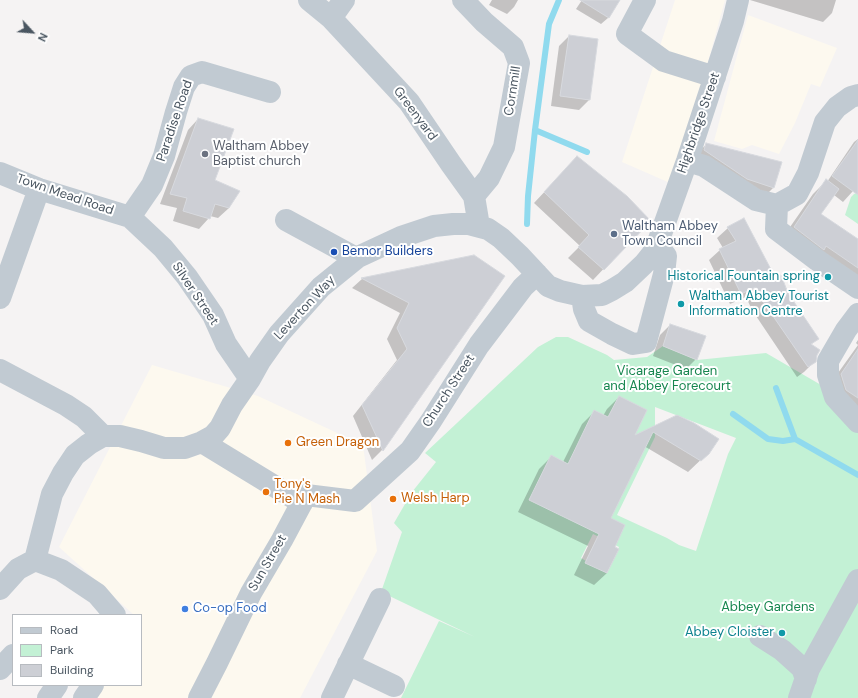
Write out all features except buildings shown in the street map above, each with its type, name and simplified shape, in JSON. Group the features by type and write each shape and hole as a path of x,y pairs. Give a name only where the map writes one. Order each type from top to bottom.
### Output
{"street":[{"name":"Greenyard","path":"309,0 331,18 409,102 450,164 474,196 479,226"},
{"path":"331,18 344,0"},
{"name":"Cornmill","path":"463,0 484,22 513,48 519,63 504,147 489,178 474,196"},
{"path":"645,0 627,34 664,61 715,77"},
{"name":"Highbridge Street","path":"637,271 652,254 657,245 715,77 733,21 738,0"},
{"name":"Paradise Road","path":"130,217 152,185 164,156 184,87 191,76 202,72 270,92"},
{"path":"687,161 704,166 756,200 777,205 797,194 808,173 825,122 836,107 851,97 858,95"},
{"name":"Town Mead Road","path":"0,173 39,189 130,217"},
{"path":"0,298 39,189"},
{"path":"777,205 776,229 817,260 858,288"},
{"name":"Silver Street","path":"130,217 163,248 187,277 213,315 226,344 250,379"},
{"path":"286,220 356,258"},
{"name":"Leverton Way","path":"103,436 120,436 164,448 185,448 213,436 220,428 232,405 279,334 321,287 356,258 401,236 434,226 469,224 479,226 488,229 501,238 548,286 560,291 582,296 602,295 625,282 637,271"},
{"path":"582,296 584,309 589,321 633,344 646,342 664,274 666,256 657,245"},
{"name":"Church Street","path":"302,503 306,495 355,501 410,451 431,421 479,345 523,287 537,274"},
{"path":"858,314 846,330 828,361 828,375 835,397 858,422"},
{"path":"0,370 66,405 84,418 103,436 75,454 52,494 18,565 0,589"},
{"path":"202,442 302,503"},
{"name":"Sun Street","path":"199,698 251,593 302,503"},
{"path":"18,565 61,570 97,594 114,614"},
{"path":"803,688 809,669 858,580"},
{"path":"332,698 380,599"},
{"path":"760,636 782,650 802,668 803,688"},
{"path":"0,669 12,655"},
{"path":"348,664 394,686"},
{"path":"48,698 56,686"},
{"path":"84,698 92,686"}],"shaded area":[{"path":"675,0 725,0 706,69 670,183 622,162"},
{"path":"748,15 837,48 820,87 811,84 795,123 779,154 752,145 742,149 714,141"},
{"path":"152,365 258,396 363,445 377,551 300,698 94,698 100,686 142,686 142,614 133,614 59,547"}],"green space":[{"path":"858,192 858,224 845,215 851,197"},
{"path":"556,337 568,337 607,355 614,360 647,357 663,346 697,360 766,353 840,396 858,415 858,698 401,698 439,621 475,637 381,592 402,532 394,523 412,492 436,462 425,453 538,347","holes":["655,407 736,438 728,454 696,551 679,545 617,515 655,437","593,534 619,547 607,573 581,558"]}],"waterway":[{"path":"527,224 528,196 535,130 549,24 559,0"},
{"path":"535,130 587,152"},
{"path":"776,388 795,439 858,475"},
{"path":"733,414 768,439 783,441 795,439"}],"place":[{"name":"Waltham Abbey Baptist church","path":"205,154"},
{"name":"Waltham Abbey Town Council","path":"614,234"},
{"name":"Bemor Builders","path":"334,252"},
{"name":"Historical Fountain spring","path":"828,277"},
{"name":"Waltham Abbey Tourist Information Centre","path":"681,304"},
{"name":"Green Dragon","path":"288,443"},
{"name":"Tony's Pie N Mash","path":"266,492"},
{"name":"Welsh Harp","path":"393,499"},
{"name":"Co-op Food","path":"185,609"},
{"name":"Abbey Cloister","path":"782,633"}],"park label":[{"name":"Vicarage Garden and Abbey Forecourt","path":"667,380"},
{"name":"Abbey Gardens","path":"768,608"}]}
